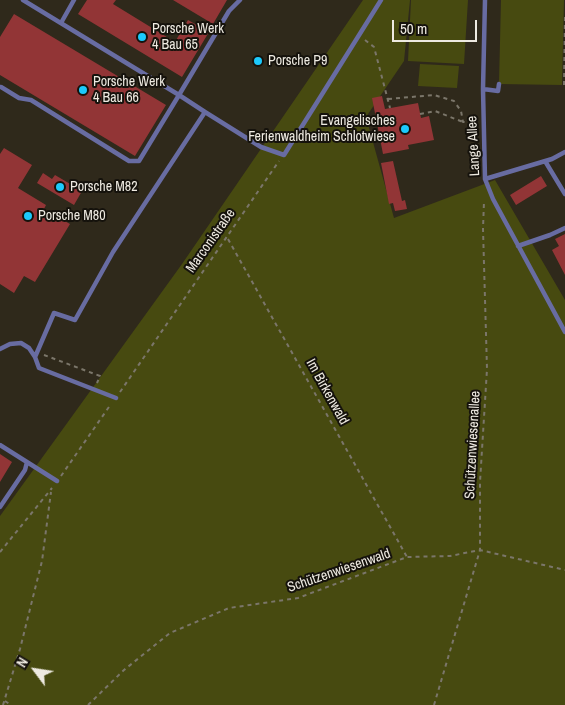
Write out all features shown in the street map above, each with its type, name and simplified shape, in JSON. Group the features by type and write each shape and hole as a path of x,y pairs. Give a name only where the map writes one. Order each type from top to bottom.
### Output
{"lane":[{"path":"23,0 261,147 284,155 381,0"},
{"path":"61,23 74,0"},
{"path":"1,87 19,98 32,100 129,161 139,161 229,11 240,0"},
{"name":"Lange Allee","path":"485,0 483,89 485,179 493,199 565,332"},
{"path":"483,89 498,91 499,84"},
{"path":"36,355 54,313 75,320 113,252 205,112"},
{"path":"485,179 546,161 565,152"},
{"path":"546,161 565,194"},
{"path":"518,246 565,228"},
{"path":"0,349 10,344 21,343 36,355 39,368 116,398"},
{"path":"0,445 57,481"},
{"path":"0,507 25,470 27,462"}],"path":[{"path":"564,85 565,16"},
{"path":"359,36 374,47 390,108"},
{"path":"388,99 434,95 454,101 462,111 463,122"},
{"path":"420,114 435,111 463,122 483,124"},
{"name":"Marconistraße","path":"0,552 57,481 284,155"},
{"name":"Schützenwiesenallee","path":"434,705 480,550 480,482 487,369 483,229 484,195"},
{"name":"Im Birkenwald","path":"227,238 408,557"},
{"path":"36,355 100,376"},
{"path":"3,705 20,649 42,561 51,489"},
{"name":"Schützenwiesenwald","path":"88,705 124,670 170,633 229,608 298,598 408,557 450,556 480,550 565,570"},
{"path":"5,701 11,705"}],"shaded area":[{"path":"363,0 410,0 404,61 366,117 394,218 495,180 565,300 565,705 0,705 0,516 182,264"},
{"path":"411,0 468,0 464,64 408,61"},
{"path":"501,0 564,0 562,85 499,84"},
{"path":"420,64 459,66 457,88 418,86"}],"building":[{"name":"Porsche Werk 4 Bau 65","path":"87,0 116,0 113,4 175,42 188,20 209,32 182,77 78,14"},
{"path":"173,0 227,0 213,24"},
{"name":"Porsche Werk 4 Bau 66","path":"14,14 166,105 135,156 0,75 0,37"},
{"name":"Evangelisches Ferienwaldheim Schlotwiese","path":"382,96 385,109 418,103 421,118 429,116 434,140 408,145 409,149 383,154 372,98"},
{"name":"Porsche M80","path":"4,148 32,165 18,188 46,205 44,209 70,224 35,282 24,276 14,293 0,284 0,154"},
{"path":"393,161 402,201 405,200 407,209 395,211 393,203 389,204 381,163"},
{"name":"Porsche M82","path":"43,173 52,179 55,175 82,191 74,205 37,183"},
{"path":"541,176 547,186 516,205 510,195"},
{"path":"565,234 565,275 552,250 559,246 555,239"},
{"path":"0,454 12,462 0,482"}],"place":[{"name":"Porsche Werk 4 Bau 65","path":"142,37"},
{"name":"Porsche P9","path":"258,61"},
{"name":"Porsche Werk 4 Bau 66","path":"83,90"},
{"name":"Evangelisches Ferienwaldheim Schlotwiese","path":"405,129"},
{"name":"Porsche M82","path":"60,187"},
{"name":"Porsche M80","path":"28,216"}]}
